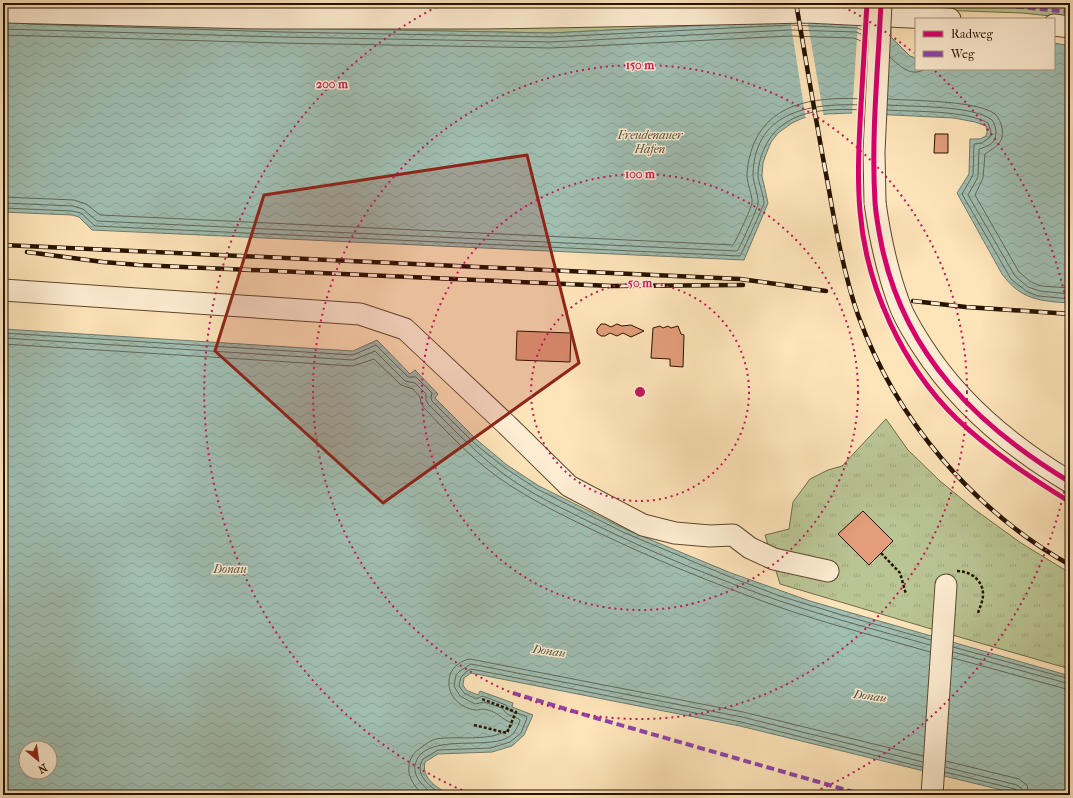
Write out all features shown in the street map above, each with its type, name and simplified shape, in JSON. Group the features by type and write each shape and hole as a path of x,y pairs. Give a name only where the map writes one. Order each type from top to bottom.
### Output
{"street":[{"path":"880,3 874,152 875,203 880,237 892,284 901,308 912,331 947,382 981,417 1014,445 1070,482"},
{"path":"3,12 260,18 402,18 807,12 930,18"},
{"path":"1055,25 1070,27"},
{"path":"3,290 360,314 405,329 506,424 569,486 643,525 675,533 710,536 733,535 750,548 774,559 828,572"},
{"path":"932,795 946,585"}],"path":[{"path":"1034,3 1034,8"},
{"path":"881,553 900,573 906,594"},
{"path":"963,571 972,574 980,584 983,592 983,599 978,613"},
{"path":"474,725 507,733 516,712 482,699"}],"highlighted area":[{"path":"527,155 579,363 383,503 215,351 264,195"}],"green space":[{"path":"3,3 1070,3 1070,18 1022,13 938,10 891,24 891,37 790,21 551,33 281,28"},
{"path":"886,419 908,450 940,481 974,509 1021,543 1070,573 1070,669 780,584 765,535 789,529 793,502 810,479 828,470 842,466"}],"water":[{"name":"Freudenauer Hafen","path":"3,20 281,28 551,33 790,21 858,24 891,37 910,56 915,58 915,70 1055,70 1055,43 1070,46 1070,303 1032,298 1016,289 1002,274 957,193 969,174 970,139 980,139 986,136 986,126 975,122 954,118 852,113 826,114 803,118 792,123 778,133 771,142 766,154 763,163 762,176 768,203 744,260 92,230 79,217 72,215 3,212"},
{"name":"Donau","path":"3,329 353,351 377,340 410,374 415,370 438,394 435,398 477,440 507,465 539,486 627,530 731,573 810,601 1070,676 1070,795 1022,795 740,726 471,673 464,678 463,685 466,690 478,695 480,691 513,703 512,707 533,715 524,735 512,746 492,752 438,754 425,762 424,768 428,778 436,786 450,795 3,795"}],"pier":[{"path":"790,19 807,19 824,117 806,120"},
{"path":"858,22 891,35 886,116 852,115"}],"building":[{"path":"935,134 948,134 948,153 934,153"},
{"path":"601,324 611,327 617,324 622,326 631,325 644,331 631,337 623,333 617,336 610,333 605,336 601,336 597,333 597,329"},
{"path":"660,326 663,328 668,326 671,328 678,326 681,334 684,335 683,367 670,366 670,359 651,358 653,328"},
{"path":"517,331 571,333 570,362 516,360"},
{"path":"863,511 893,541 869,565 838,534"}],"railway":[{"path":"796,3 841,253 858,315 874,354 894,391 916,426 942,459 970,489 1001,518 1035,543 1070,565"},
{"path":"3,245 740,279 826,291"},
{"path":"27,252 139,265 612,286 743,285"},
{"path":"913,301 966,307 1070,314"}],"marked path":[{"path":"980,3 1070,12"},
{"path":"513,693 864,795"}],"cycle path":[{"path":"867,3 859,145 859,198 864,239 870,268 890,323 903,349 919,374 956,418 996,452 1070,502"},
{"path":"881,3 874,127 875,202 882,247 893,286 908,321 927,354 950,384 976,412 1005,437 1036,460 1070,482"}]}
